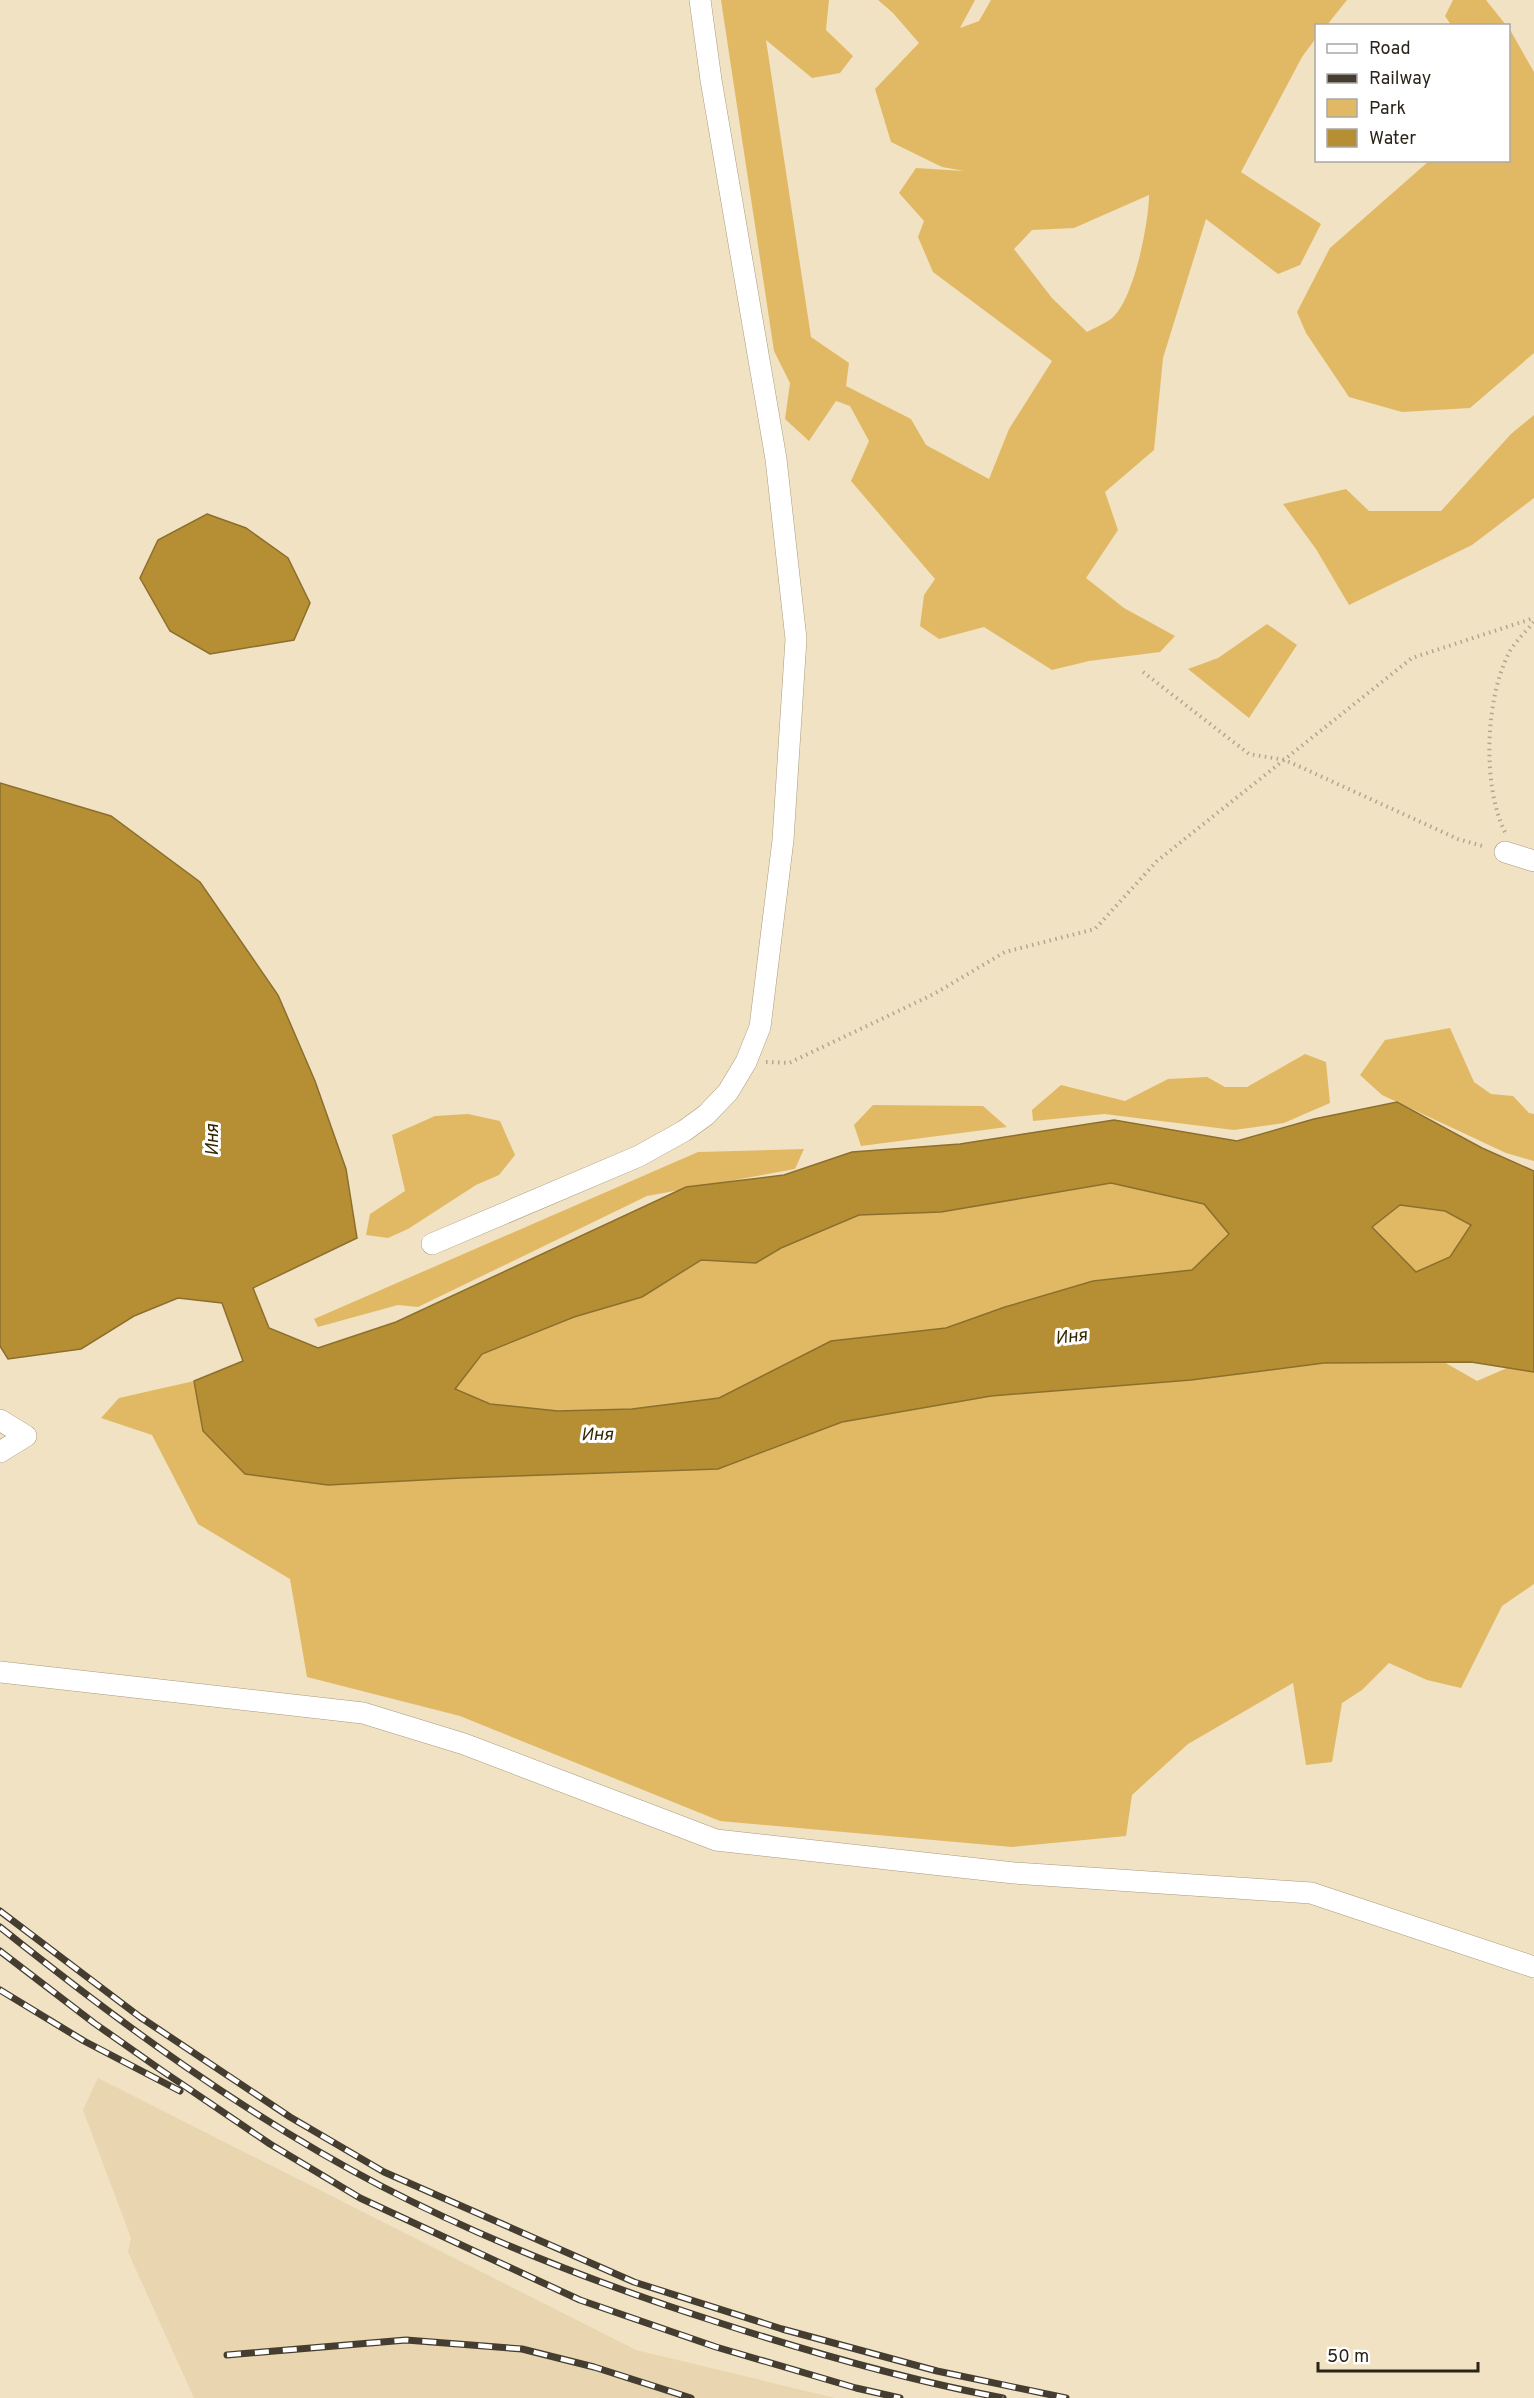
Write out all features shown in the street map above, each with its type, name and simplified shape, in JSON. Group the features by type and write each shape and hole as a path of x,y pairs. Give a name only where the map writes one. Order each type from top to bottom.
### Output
{"street":[{"path":"432,1244 639,1156 684,1131 706,1115 728,1092 746,1062 760,1027 783,840 796,639 776,459 711,80 700,0"},
{"path":"0,1420 26,1436 0,1452"},
{"path":"0,1672 363,1713 464,1744 717,1840 1014,1873 1311,1893 1534,1967"}],"path":[{"path":"746,1062 789,1063 934,994 1005,952 1095,929 1157,861 1412,658 1534,620"},
{"path":"1519,857 1496,813 1488,769 1495,694 1510,650 1534,620"},
{"path":"1143,672 1249,754 1285,760 1458,839 1519,857"}],"shaded area":[{"path":"98,2078 636,2350 835,2398 194,2398 128,2252 131,2238 83,2110"}],"green space":[{"path":"721,0 829,0 826,30 853,56 840,73 812,78 766,40 811,337 849,363 846,386 911,419 926,445 989,479 1009,429 1052,361 933,272 918,237 924,221 899,193 916,168 964,171 942,167 891,142 875,89 919,43 893,13 878,0 975,0 960,28 979,21 991,0 1347,0 1328,24 1315,24 1315,39 1302,57 1241,172 1321,224 1300,265 1278,274 1206,219 1163,358 1154,450 1105,492 1118,530 1086,578 1124,608 1175,636 1160,652 1089,661 1052,670 984,627 939,639 920,626 924,595 935,579 851,481 869,441 850,406 836,401 809,441 785,419 790,383 774,351","holes":["1149,195 1143,241 1133,279 1119,310 1111,319 1087,332 1052,298 1014,249 1032,230 1074,228"]},
{"path":"1453,0 1486,0 1505,24 1450,24 1445,16"},
{"path":"1510,30 1534,72 1534,353 1470,408 1402,412 1349,397 1306,333 1297,312 1330,248 1428,162 1510,162"},
{"path":"1534,415 1534,498 1472,545 1349,605 1316,549 1283,504 1346,489 1369,511 1441,511 1511,434"},
{"path":"1267,624 1297,645 1249,718 1188,669 1218,658"},
{"path":"1450,1028 1474,1082 1491,1094 1513,1096 1529,1113 1534,1114 1534,1161 1506,1153 1382,1095 1360,1075 1385,1040"},
{"path":"1305,1054 1326,1062 1330,1103 1284,1123 1234,1130 1104,1114 1033,1121 1032,1110 1061,1085 1125,1101 1168,1079 1207,1077 1225,1087 1247,1087"},
{"path":"873,1105 983,1106 1007,1127 861,1146 854,1125"},
{"path":"468,1114 500,1121 515,1155 499,1175 476,1185 408,1229 388,1238 366,1235 370,1214 405,1191 392,1135 435,1116"},
{"path":"804,1149 795,1169 647,1196 418,1307 398,1305 318,1327 314,1319 698,1152"},
{"path":"1111,1183 1204,1204 1229,1233 1192,1270 1093,1281 1005,1307 946,1328 831,1341 719,1398 632,1409 558,1411 490,1404 455,1389 482,1354 574,1317 642,1297 702,1260 756,1263 781,1248 859,1215 941,1212"},
{"path":"1400,1205 1445,1211 1471,1225 1450,1257 1416,1272 1372,1226"},
{"path":"1444,1362 1477,1381 1507,1368 1534,1372 1534,1584 1502,1606 1461,1688 1427,1680 1389,1663 1362,1690 1342,1703 1332,1762 1306,1765 1293,1683 1188,1744 1132,1795 1126,1836 1012,1847 720,1821 460,1716 307,1677 290,1579 198,1524 152,1435 101,1418 119,1398 194,1381 203,1431 328,1485 718,1469 842,1422 991,1396 1191,1380 1324,1363"}],"water":[{"path":"207,514 246,528 288,558 310,603 294,640 210,654 170,631 140,578 158,540"},
{"name":"Иня","path":"0,783 111,816 200,882 278,995 315,1081 346,1169 357,1238 253,1288 269,1328 318,1348 396,1322 686,1187 784,1175 852,1152 960,1144 1114,1120 1237,1141 1314,1119 1397,1102 1482,1148 1534,1171 1534,1372 1471,1362 1324,1363 1191,1380 991,1396 842,1422 718,1469 328,1485 245,1474 203,1431 194,1381 243,1361 222,1303 178,1298 134,1316 81,1349 8,1359 0,1346","holes":["1111,1183 1204,1204 1229,1234 1192,1270 1093,1281 1005,1307 946,1328 831,1341 719,1398 632,1409 558,1411 490,1404 455,1389 482,1354 574,1317 642,1297 701,1260 756,1263 781,1248 859,1215 941,1212","1400,1205 1445,1211 1471,1225 1450,1257 1416,1272 1372,1227"]}],"railway":[{"path":"0,1911 140,2017 290,2117 384,2172 634,2282 782,2329 937,2371 1066,2398"},
{"path":"0,1927 137,2032 232,2098 381,2186 463,2226 590,2278 790,2345 931,2383 1003,2398"},
{"path":"0,1951 94,2023 161,2070 270,2144 360,2198 580,2300 716,2347 856,2388 900,2398"},
{"path":"0,1990 84,2041 180,2091"},
{"path":"227,2355 406,2340 522,2349 594,2367 691,2398"}]}
